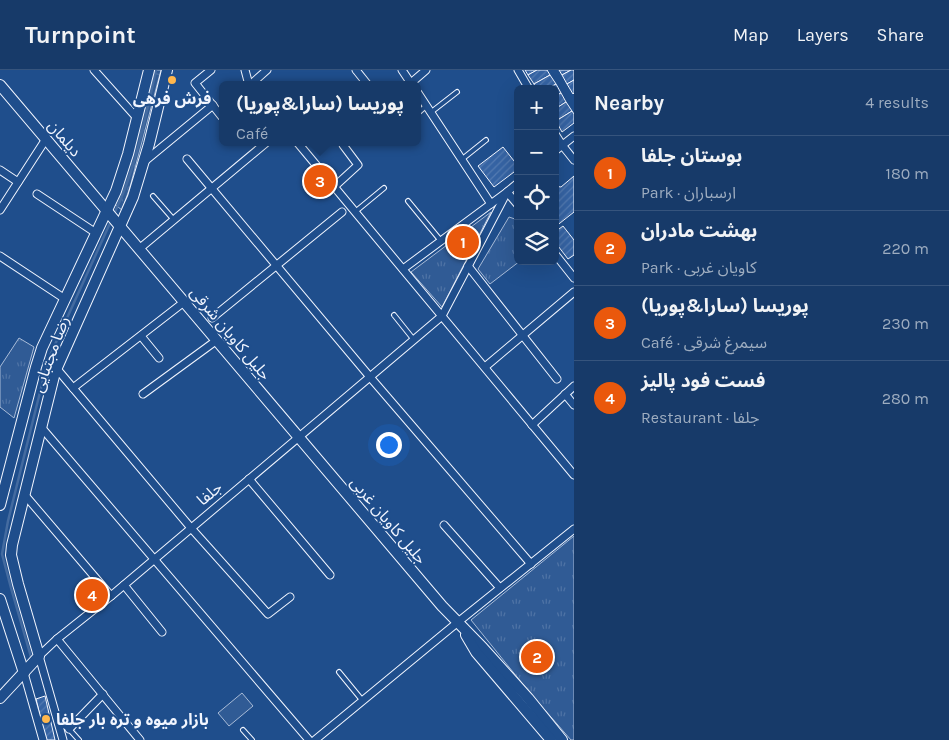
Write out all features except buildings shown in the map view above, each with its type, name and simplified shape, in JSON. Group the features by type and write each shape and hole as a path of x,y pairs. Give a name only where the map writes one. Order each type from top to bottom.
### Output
{"main road":[{"name":"رضا مجتبایی","path":"0,505 42,348 107,211 120,177 149,70"},
{"name":"رضا مجتبایی","path":"39,656 18,584 12,555 12,545 56,368 133,197 144,162 167,70"},
{"name":"دیلمان","path":"0,85 121,227"},
{"name":"جلیل کاویان شرقی","path":"121,227 299,437"},
{"name":"جلیل کاویان غربی","path":"299,437 442,606 458,622"},
{"path":"0,599 24,673"},
{"path":"458,622 476,652 551,740"},
{"path":"458,622 522,690 562,740"},
{"name":"جلفا","path":"0,698 39,656"}],"street":[{"path":"94,70 137,118"},
{"path":"211,70 196,82 219,113"},
{"path":"255,81 268,70"},
{"path":"356,70 365,81"},
{"path":"402,70 409,81"},
{"path":"414,81 426,70"},
{"path":"518,70 527,85"},
{"path":"421,98 491,204"},
{"path":"144,162 213,105"},
{"path":"559,148 574,136"},
{"path":"0,210 46,139"},
{"path":"559,141 574,160"},
{"path":"140,249 262,146"},
{"path":"300,146 574,475"},
{"path":"334,186 358,165 344,146"},
{"path":"187,159 370,377 531,564"},
{"path":"0,170 18,182"},
{"path":"403,269 514,186"},
{"path":"507,192 514,201"},
{"path":"442,316 507,192"},
{"path":"37,194 96,232"},
{"path":"212,318 342,212"},
{"path":"0,256 65,299"},
{"path":"559,259 574,278"},
{"path":"468,266 556,379"},
{"path":"485,367 574,292"},
{"path":"73,388 184,302"},
{"name":"جلفا","path":"39,656 442,316"},
{"path":"141,336 159,358"},
{"path":"143,394 217,340"},
{"path":"56,368 191,528 268,614 290,597"},
{"path":"532,425 574,386"},
{"path":"565,394 574,404"},
{"path":"41,427 309,740"},
{"path":"249,479 330,575"},
{"path":"24,494 110,596"},
{"path":"444,525 500,588"},
{"path":"316,740 362,700 574,529"},
{"path":"124,585 162,632"},
{"path":"57,639 140,740"},
{"path":"39,656 63,740"},
{"path":"24,673 43,740"},
{"path":"69,729 102,694"}],"lane":[{"path":"421,112 457,92"},
{"path":"462,160 486,140"},
{"path":"355,212 384,188"},
{"path":"152,196 174,220"},
{"path":"408,201 441,241"},
{"path":"394,315 414,340"},
{"path":"339,672 362,700"},
{"path":"58,723 69,729 78,740"},
{"path":"243,730 252,740"}],"green space":[{"path":"153,70 161,70 130,187 122,210 114,204"},
{"path":"491,212 442,307 411,272"},
{"path":"509,217 514,219 515,265 490,284 478,269"},
{"path":"19,338 34,347 14,418 0,407 0,367"},
{"path":"574,536 574,740 571,740 471,620"}],"shaded area":[{"path":"242,693 253,706 229,726 218,713"}],"waterway":[{"path":"114,214 134,162 156,70"},
{"path":"31,657 2,554 8,521 48,360 111,221"}],"place":[{"name":"فرش فرهی","path":"172,80"},
{"name":"پوریسا (سارا&پوریا)","path":"320,181"},
{"name":"بوستان جلفا","path":"463,242"},
{"name":"فست فود پالیز","path":"92,595"},
{"name":"بهشت مادران","path":"537,657"},
{"name":"بازار میوه و تره بار جلفا","path":"46,719"}]}
